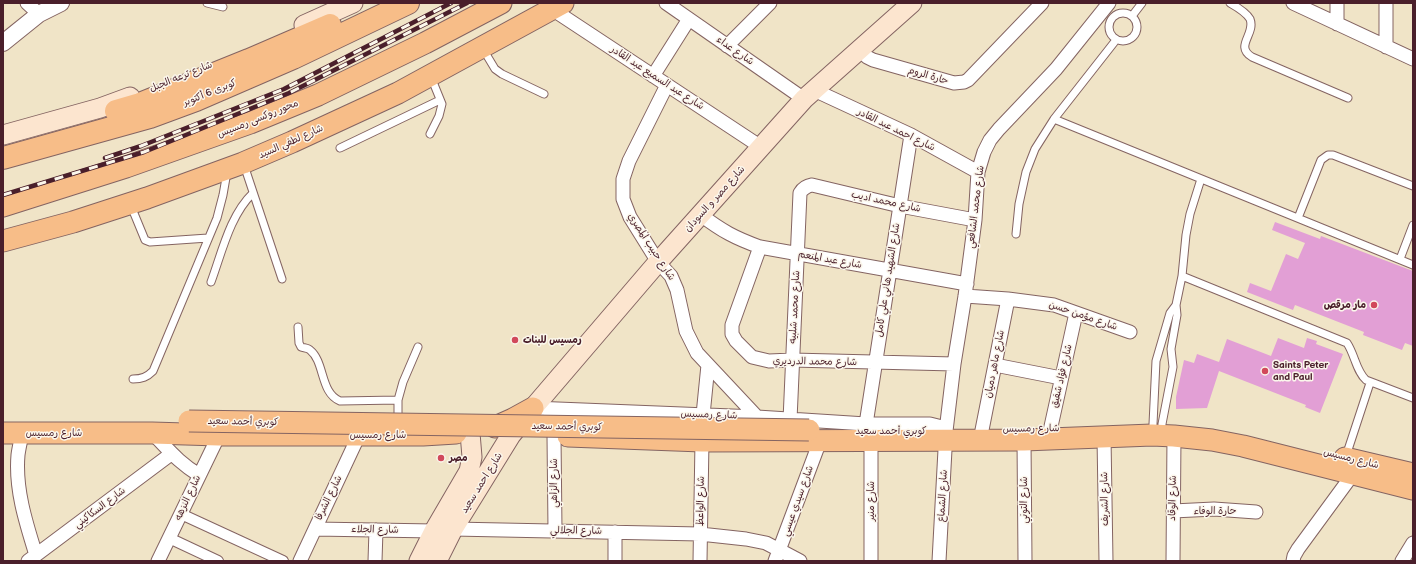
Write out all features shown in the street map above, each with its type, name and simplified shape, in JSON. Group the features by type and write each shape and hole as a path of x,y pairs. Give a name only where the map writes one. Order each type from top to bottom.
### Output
{"highway":[{"name":"كوبرى 6 أكتوبر","path":"3,143 56,130 140,104 263,54 348,17 374,3"},
{"name":"كوبرى 6 أكتوبر","path":"3,158 150,117 196,100 293,58 408,3"}],"main road":[{"name":"شارع ترعه الجبل","path":"3,135 100,108 189,75 354,3"},
{"name":"محور روكسى رمسيس","path":"3,206 183,148 325,92 501,3"},
{"name":"شارع مصر و السودان","path":"533,408 658,262 809,95 908,4"},
{"name":"شارع لطفي السيد","path":"3,241 73,222 130,204 235,166 292,142 384,99 431,75 558,6"},
{"name":"شارع رمسيس","path":"13,433 424,435 470,433 503,424 533,408"},
{"name":"شارع احمد سعيد","path":"419,561 445,533 511,435 533,408"},
{"name":"شارع رمسيس","path":"3,420 189,421"},
{"name":"كوبري أحمد سعيد","path":"189,421 814,436 946,435"},
{"name":"شارع رمسيس","path":"946,435 982,430 1104,437 1163,428"},
{"name":"شارع رمسيس","path":"511,435 702,441 868,432 1024,440 1049,434 1163,428 1212,440 1349,466 1413,474"},
{"name":"شارع احمد سعيد","path":"437,561 445,533 472,457 470,433"},
{"name":"شارع رمسيس","path":"1349,466 1413,489"}],"street":[{"path":"27,3 39,14"},
{"path":"3,44 39,14 61,3"},
{"name":"شارع عداء","path":"666,3 727,46 809,95"},
{"path":"727,46 770,3"},
{"name":"حارة الروم","path":"859,49 867,58 873,60 954,83 964,82 968,80 1042,3"},
{"name":"شارع محمد الشافعي","path":"946,435 954,364 975,220 978,172 984,152 990,140 999,129 1056,69 1109,3"},
{"path":"1293,3 1413,59"},
{"path":"1337,3 1337,24"},
{"path":"1386,3 1386,47"},
{"name":"شارع عبد السميع عبد القادر","path":"558,6 653,76 761,147"},
{"path":"653,76 689,19"},
{"name":"شارع حبيب المصري","path":"667,85 629,161 623,180 623,199 630,217 658,262 671,276 678,290 684,323 689,339 697,353 757,417"},
{"name":"شارع احمد عبد القادر","path":"809,95 910,136 978,172"},
{"name":"شارع الشهيد هاني علي كامل","path":"868,432 875,362 910,136"},
{"name":"شارع محمد اديب","path":"800,193 807,186 812,185 900,206 975,220"},
{"name":"شارع محمد شلبيه","path":"790,420 800,193"},
{"name":"شارع عبد المنعم","path":"701,215 721,230 740,240 760,247 798,255 890,270 966,290"},
{"name":"شارع محمد الدرديري","path":"760,247 732,325 732,334 736,341 752,357 769,361 792,360 954,364"},
{"name":"شارع مؤمن حسن","path":"966,290 1054,305 1130,332"},
{"name":"شارع ماهر دميان","path":"982,430 1008,298"},
{"name":"شارع فؤاد شفيق","path":"1049,434 1076,314"},
{"path":"703,415 708,365"},
{"path":"995,365 1061,378"},
{"name":"شارع رمسيس","path":"533,408 757,417 790,420 868,432"},
{"name":"شارع الوقاد","path":"1163,428 1173,511 1173,561"},
{"name":"شارع منير","path":"868,432 871,561"},
{"path":"13,433 18,454 18,478 32,558"},
{"path":"152,433 184,466 199,475"},
{"name":"شارع النزهه","path":"158,561 219,435"},
{"name":"شارع الشرفا","path":"300,561 360,435"},
{"name":"شارع الشماع","path":"939,561 946,435"},
{"name":"شارع الزاهي","path":"554,436 555,530"},
{"name":"شارع سيدي عيسي","path":"778,555 814,436"},
{"name":"شارع الشريف","path":"1104,437 1106,561"},
{"name":"شارع التوني","path":"1024,440 1025,561"},
{"name":"شارع الواعظ","path":"700,561 702,441"},
{"name":"شارع السكاكيني","path":"32,558 171,454"},
{"path":"1293,561 1298,549 1349,466"},
{"name":"حارة الوفاء","path":"1173,511 1214,509 1256,512"},
{"path":"181,514 283,561"},
{"name":"شارع الجلاء","path":"315,529 445,533"},
{"path":"375,561 376,530"},
{"name":"شارع الجلالي","path":"445,533 555,530 700,534 746,539 766,543 778,555 800,561"},
{"path":"615,532 615,561"},
{"path":"445,533 447,561"},
{"path":"169,538 218,561"},
{"path":"1402,561 1413,543"}],"lane":[{"path":"207,3 223,7"},
{"path":"1132,16 1142,3"},
{"path":"1230,3 1246,13 1250,19 1250,31 1244,45 1244,50 1247,54 1348,98"},
{"path":"1120,13 1132,16 1138,27 1135,35 1129,40 1116,40 1110,34 1109,29 1112,17 1120,13"},
{"path":"1016,234 1019,204 1026,172 1035,149 1054,119 1116,40"},
{"path":"482,47 495,69 502,74 544,94"},
{"path":"430,134 441,111 442,104 431,75"},
{"path":"340,148 440,100"},
{"path":"1054,119 1413,265"},
{"path":"1298,218 1321,160 1328,155 1333,155 1413,186"},
{"path":"235,166 253,193 282,280"},
{"path":"133,379 140,379 148,376 153,370 208,238 235,166"},
{"path":"1163,428 1173,367 1171,348 1177,316 1176,306 1182,276 1188,221 1201,178"},
{"path":"211,282 236,214 253,193"},
{"path":"130,204 145,240 150,242 208,238"},
{"path":"1400,259 1413,225"},
{"path":"1182,276 1347,343 1353,352 1358,370 1362,377 1370,383 1413,398"},
{"path":"1163,428 1155,366 1170,313 1176,306"},
{"path":"298,327 298,342 301,347 309,349 315,356 328,390 336,399 340,401 398,400"},
{"path":"398,435 398,400 403,382 418,347"},
{"path":"1157,356 1166,353 1171,357"},
{"path":"1349,466 1370,383"}],"building":[{"path":"1275,222 1320,239 1321,236 1413,271 1413,346 1405,343 1402,350 1363,335 1364,332 1295,305 1293,310 1247,292 1250,283 1271,291 1286,254 1298,259 1305,243 1272,230"},
{"path":"1278,338 1304,348 1307,338 1317,341 1316,344 1343,354 1320,413 1305,407 1306,405 1219,371 1207,408 1176,409 1176,397 1184,360 1194,363 1197,354 1219,362 1227,339 1271,356"}],"railway":[{"path":"105,158 141,146 284,89 451,3"},
{"path":"3,195 144,152 289,93 467,3"}],"place":[{"name":"مار مرقص","path":"1374,305"},
{"name":"رمسيس للبنات","path":"515,340"},
{"name":"Saints Peter and Paul","path":"1265,371"},
{"name":"مصر","path":"441,458"}]}
